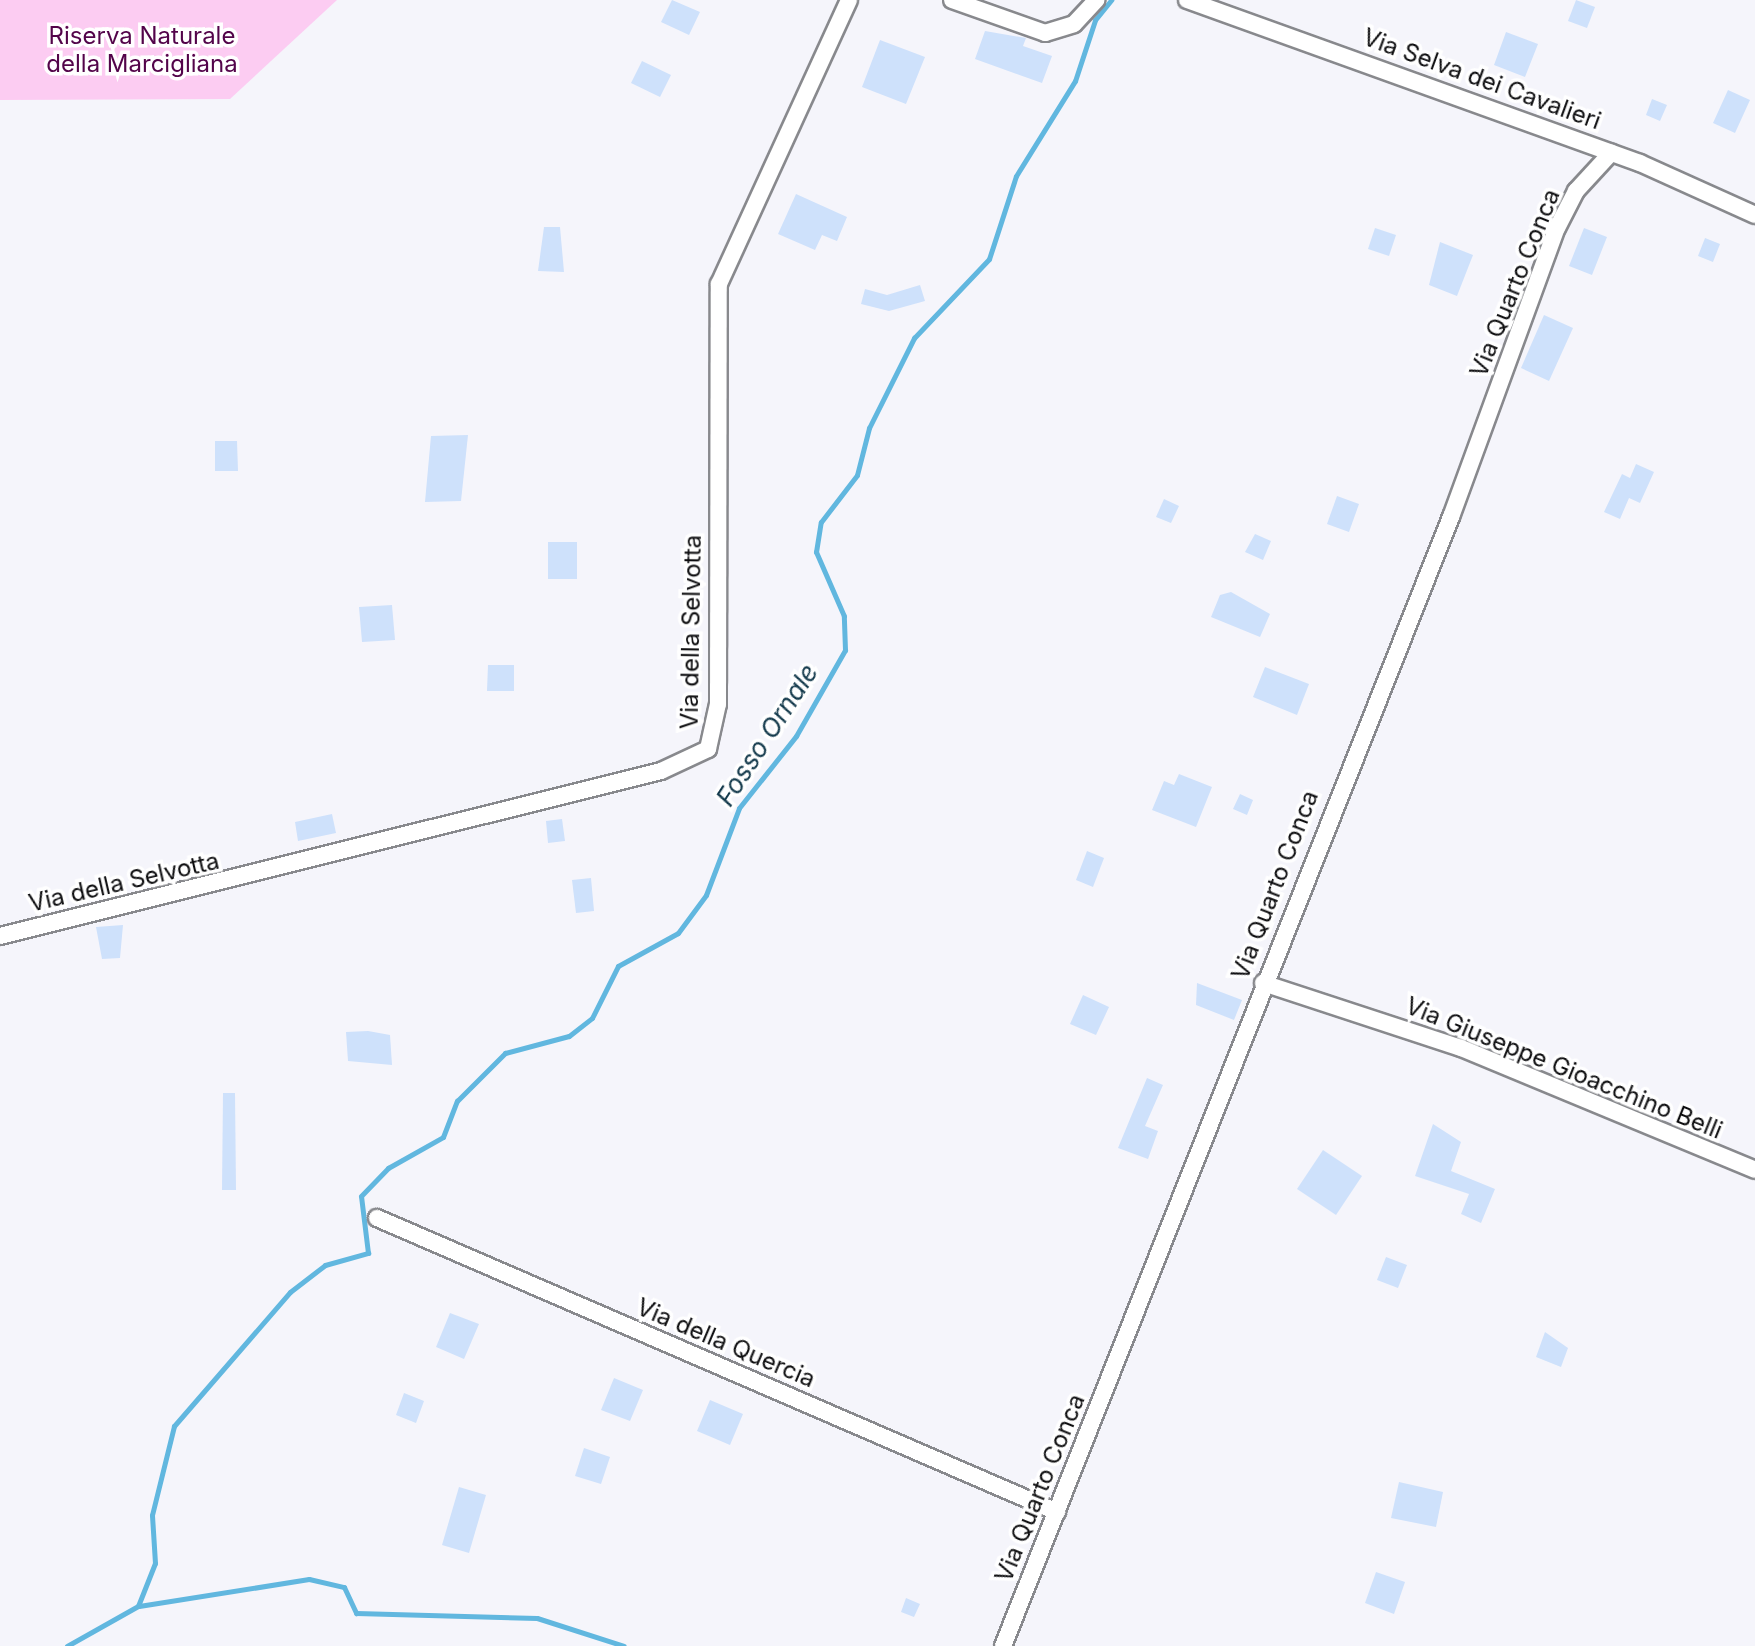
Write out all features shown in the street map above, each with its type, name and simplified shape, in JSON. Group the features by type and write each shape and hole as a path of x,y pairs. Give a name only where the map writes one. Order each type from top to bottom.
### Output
{"street":[{"name":"Via della Selvotta","path":"0,936 647,775 708,749 718,704 719,284 849,0"},
{"path":"952,0 1045,33 1074,24 1096,0"},
{"name":"Via Selva dei Cavalieri","path":"1187,0 1611,153 1755,215"},
{"name":"Via Quarto Conca","path":"1003,1646 1263,983 1451,517 1557,228 1576,191 1611,153"},
{"name":"Via Giuseppe Gioacchino Belli","path":"1263,983 1461,1048 1755,1170"},
{"name":"Via della Quercia","path":"377,1218 1057,1512"}],"green space":[{"name":"Riserva Naturale della Marcigliana","path":"0,0 337,0 230,99 0,100"}],"building":[{"path":"672,0 700,12 689,35 661,22"},
{"path":"1576,0 1595,7 1587,28 1568,21"},
{"path":"985,31 1026,38 1023,46 1052,56 1042,83 975,59"},
{"path":"1506,32 1538,44 1525,77 1494,65"},
{"path":"880,40 925,57 906,104 862,87"},
{"path":"642,61 671,75 660,97 631,83"},
{"path":"1728,90 1750,100 1735,133 1713,123"},
{"path":"1652,99 1667,105 1660,121 1646,115"},
{"path":"796,194 847,217 837,241 822,235 815,250 778,234"},
{"path":"544,227 560,227 564,272 538,271"},
{"path":"1375,228 1396,235 1389,256 1368,249"},
{"path":"1584,228 1607,237 1592,275 1569,266"},
{"path":"1705,238 1720,244 1713,262 1698,256"},
{"path":"1440,242 1473,255 1457,296 1429,285"},
{"path":"920,285 925,301 889,311 861,304 865,289 887,295"},
{"path":"1544,315 1573,328 1549,381 1521,368"},
{"path":"468,435 461,501 425,502 431,436"},
{"path":"215,441 237,441 238,471 215,471"},
{"path":"1636,464 1654,472 1640,503 1629,498 1620,519 1604,512 1622,474 1630,478"},
{"path":"1337,496 1359,504 1349,532 1327,524"},
{"path":"1164,499 1179,506 1171,523 1156,517"},
{"path":"1255,534 1271,541 1263,560 1245,552"},
{"path":"548,542 577,542 577,579 548,579"},
{"path":"1231,592 1270,614 1260,637 1211,617 1220,595"},
{"path":"392,605 395,640 362,642 359,607"},
{"path":"488,665 514,665 514,691 487,691"},
{"path":"1265,667 1309,684 1297,715 1253,697"},
{"path":"1179,774 1212,787 1196,827 1152,810 1164,781 1174,785"},
{"path":"1240,794 1253,800 1247,815 1233,809"},
{"path":"332,814 336,833 298,841 295,822"},
{"path":"562,819 565,841 548,843 546,821"},
{"path":"1087,851 1104,858 1093,887 1076,880"},
{"path":"591,878 594,911 576,913 572,880"},
{"path":"123,925 120,958 102,959 96,927"},
{"path":"1197,983 1242,1000 1234,1020 1196,1005"},
{"path":"1083,995 1109,1007 1096,1035 1070,1024"},
{"path":"368,1031 390,1035 392,1065 348,1061 346,1032"},
{"path":"1147,1078 1163,1085 1145,1126 1158,1131 1148,1159 1118,1148"},
{"path":"223,1093 235,1093 236,1190 222,1190"},
{"path":"1433,1124 1461,1142 1451,1171 1495,1189 1481,1223 1461,1214 1469,1194 1415,1176"},
{"path":"1323,1150 1362,1176 1336,1215 1297,1189"},
{"path":"1386,1257 1407,1265 1398,1288 1377,1280"},
{"path":"450,1313 479,1324 464,1359 436,1347"},
{"path":"1545,1332 1568,1348 1561,1367 1536,1357"},
{"path":"614,1378 643,1390 630,1421 601,1410"},
{"path":"404,1393 424,1401 416,1423 396,1415"},
{"path":"710,1400 743,1414 730,1445 697,1431"},
{"path":"584,1448 610,1457 601,1484 575,1476"},
{"path":"1399,1482 1443,1492 1436,1527 1391,1518"},
{"path":"459,1487 486,1495 469,1553 442,1545"},
{"path":"1376,1572 1405,1582 1394,1614 1365,1603"},
{"path":"906,1598 920,1604 914,1617 901,1612"}],"waterway":[{"name":"Fosso Ornale","path":"67,1646 138,1606 155,1563 152,1515 174,1426 290,1292 325,1265 368,1253 361,1196 388,1168 443,1137 457,1101 505,1053 569,1036 592,1018 618,966 678,933 706,895 739,808 796,736 845,650 844,616 816,552 821,522 857,475 869,428 914,338 989,259 1016,176 1075,81 1095,20 1111,0"},
{"path":"139,1606 309,1579 344,1587 356,1613 537,1618 624,1646"}]}
